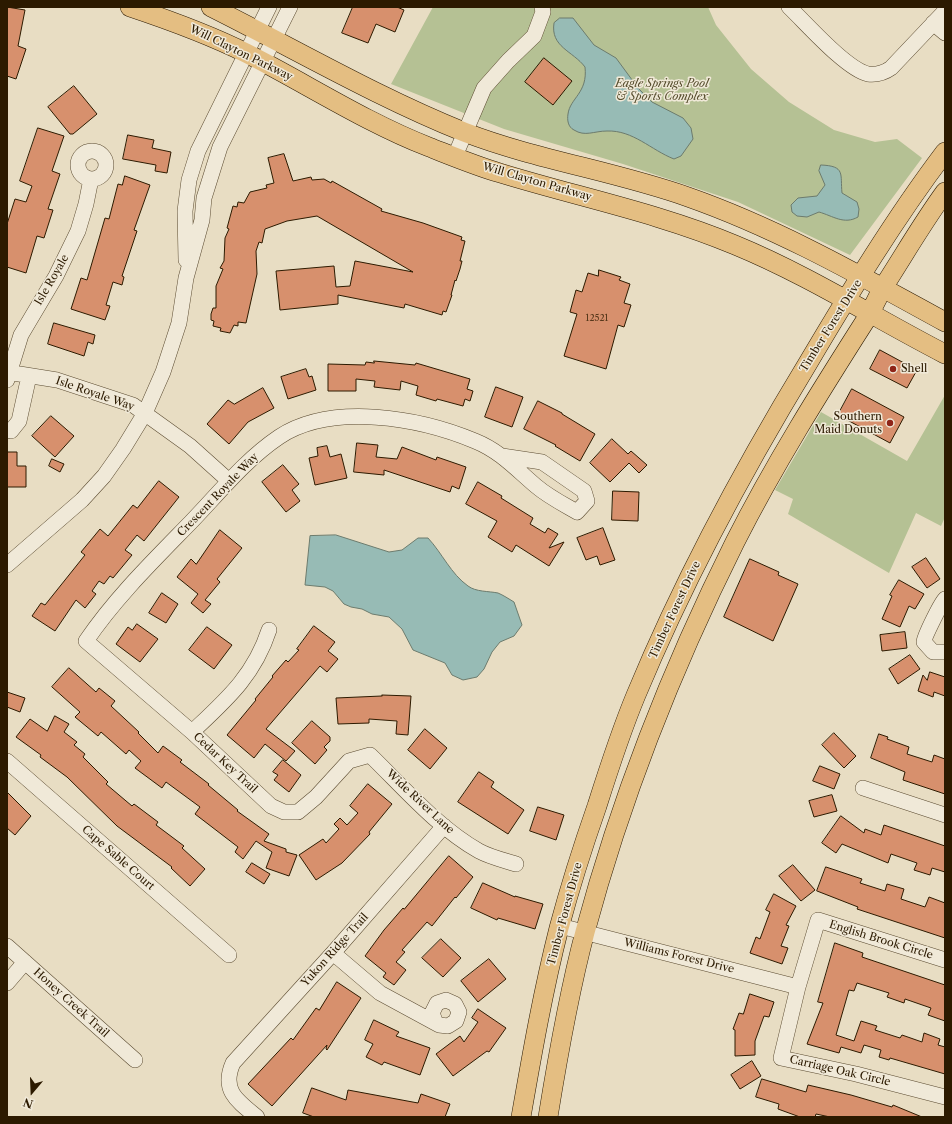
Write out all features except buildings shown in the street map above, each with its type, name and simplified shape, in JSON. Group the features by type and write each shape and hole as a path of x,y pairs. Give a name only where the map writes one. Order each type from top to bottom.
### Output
{"main road":[{"name":"Will Clayton Parkway","path":"130,7 200,32 255,58 393,132 496,172 621,206 707,234 771,261 945,354"},
{"path":"211,7 390,98 466,132 579,167 688,197 780,234 862,276 945,322"},
{"name":"Timber Forest Drive","path":"521,1117 543,998 560,926 610,763 635,697 674,608 713,528 766,432 846,300 922,183 945,152"},
{"path":"548,1117 570,997 585,932 636,772 698,619 736,540 825,384 870,314 883,288 945,192"},
{"path":"610,763 636,772"}],"street":[{"path":"255,58 257,31 269,7"},
{"path":"7,565 82,500 123,449 145,414 163,372 179,323 186,278 185,235 189,180 198,151 213,119 255,58 274,40 290,7"},
{"path":"455,156 484,88 508,61 534,36 543,12 542,7"},
{"path":"790,7 831,49 850,64 867,74 882,74 891,68 945,11"},
{"path":"933,24 945,33"},
{"name":"Isle Royale","path":"8,375 20,335 56,276 78,231 86,204 91,179"},
{"name":"Isle Royale Way","path":"8,375 57,380 134,404 145,414 177,436 229,480"},
{"path":"7,430 11,431 19,421 29,376"},
{"name":"Crescent Royale Way","path":"86,641 110,607 229,480 253,457 281,436 313,422 336,417 359,416 420,425 474,441 502,456 556,501 577,512 587,502 584,491 542,462 502,456"},
{"path":"945,599 941,602 937,616 924,636 924,642 933,652 938,654 945,652"},
{"path":"192,732 243,680 262,651 269,630"},
{"name":"Cedar Key Trail","path":"86,641 192,732 272,806 284,812 298,812 316,797 349,761 370,755"},
{"name":"Wide River Lane","path":"370,755 444,826 478,851 496,859 516,864"},
{"name":"Cape Sable Court","path":"7,761 230,955"},
{"path":"863,788 945,815"},
{"name":"Yukon Ridge Trail","path":"257,1117 230,1092 228,1075 233,1063 333,953 444,826"},
{"name":"English Brook Circle","path":"798,987 818,920 945,960"},
{"name":"Williams Forest Drive","path":"560,926 798,987"},
{"name":"Honey Creek Trail","path":"7,946 134,1060"},
{"path":"333,953 380,993 435,1021"},
{"path":"7,983 25,962"},
{"name":"Carriage Oak Circle","path":"798,987 781,1058 945,1096"}],"green space":[{"name":"Eagle Springs Pool & Sports Complex","path":"433,7 708,7 716,25 751,69 789,102 834,130 875,142 897,139 922,158 850,255 738,202 623,164 504,129 391,84"},
{"path":"945,395 945,517 941,526 916,513 889,573 788,514 793,499 775,490 821,412 907,461"}],"water":[{"path":"560,18 573,18 594,45 616,58 638,88 652,102 683,118 691,128 693,139 681,156 674,159 642,141 625,134 607,131 582,133 570,127 568,121 569,108 584,83 585,67 555,38 554,23"},
{"path":"821,165 835,167 838,169 841,176 842,193 857,202 859,209 858,217 843,220 819,212 807,217 797,216 792,212 791,205 798,198 817,196 825,185 819,171"},
{"path":"336,535 389,552 402,550 418,538 428,538 457,576 468,586 478,590 498,593 514,602 522,625 514,636 500,642 492,652 484,669 477,677 463,680 452,675 445,663 413,650 402,629 389,617 372,614 362,609 344,604 333,591 325,587 305,585 310,536"}],"place":[{"name":"Shell","path":"893,369"},
{"name":"Southern Maid Donuts","path":"890,423"}]}
